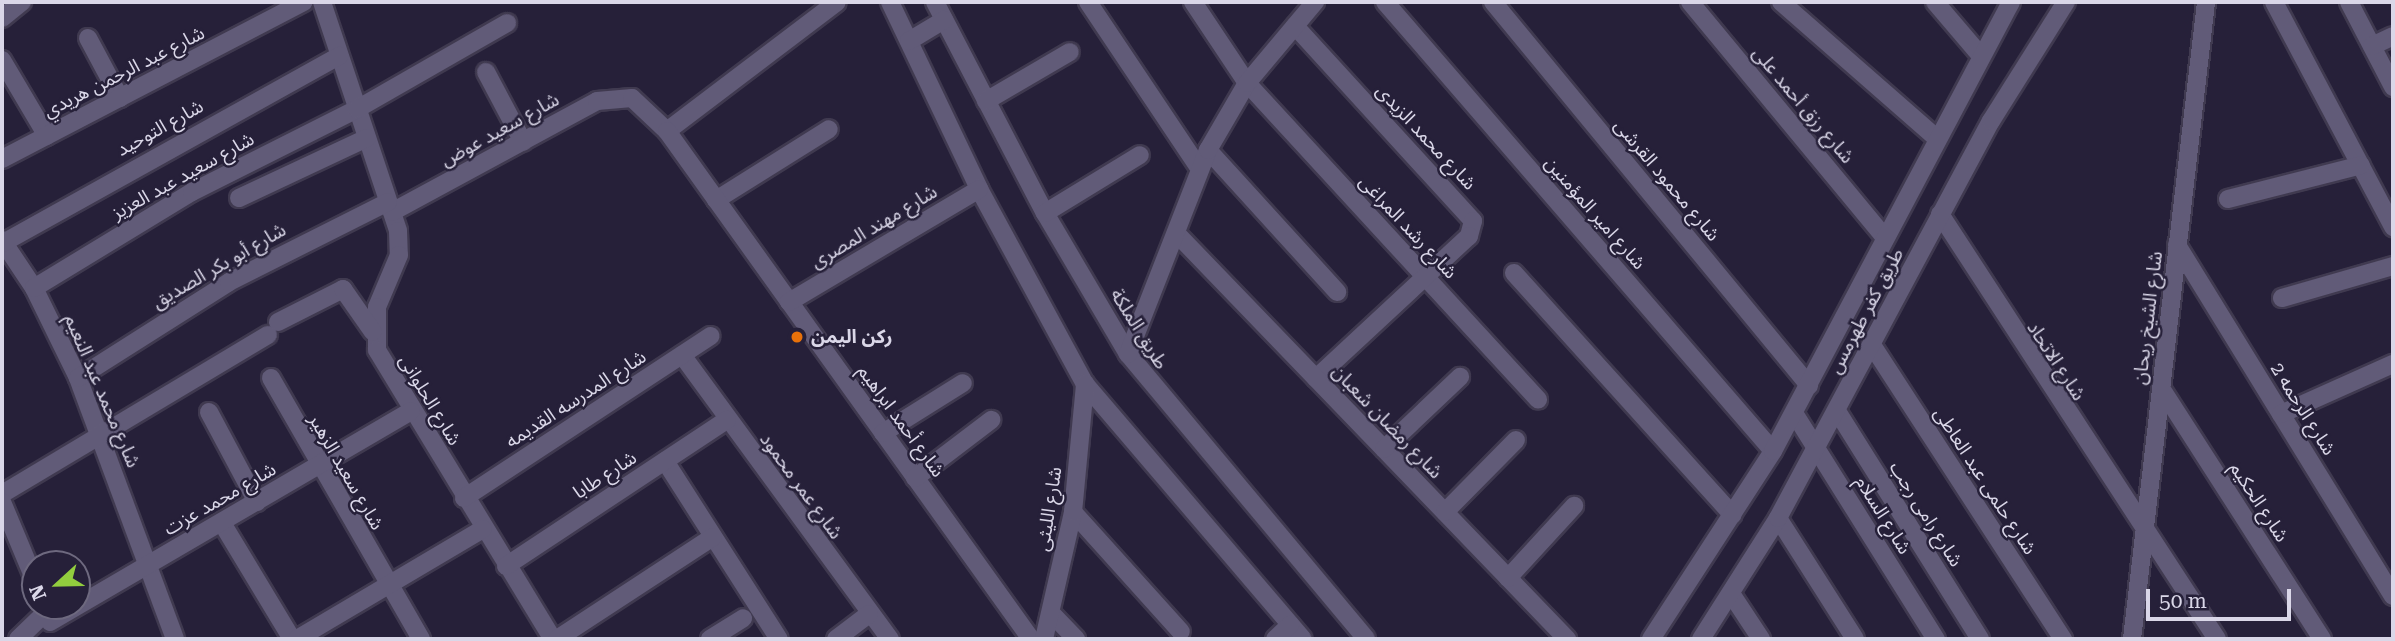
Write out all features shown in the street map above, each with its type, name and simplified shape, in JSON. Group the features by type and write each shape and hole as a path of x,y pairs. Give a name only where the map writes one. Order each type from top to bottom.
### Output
{"street":[{"path":"2,18 22,2"},
{"name":"شارع عبد الرحمن هريدي","path":"2,159 303,2"},
{"path":"322,2 390,207 399,255 373,332"},
{"path":"667,131 837,2"},
{"path":"890,2 979,189 1085,384 1303,639"},
{"name":"طريق الملكة","path":"935,2 1045,213 1128,354 1366,639"},
{"path":"1088,2 1199,169"},
{"name":"شارع رشد المراغى","path":"1193,2 1247,83 1538,400"},
{"path":"1128,354 1208,150 1247,83 1315,2"},
{"name":"شارع امير المؤمنين","path":"1385,2 1773,452"},
{"name":"شارع محمود القرشى","path":"1493,2 1809,384"},
{"name":"شارع رزق أحمد على","path":"1689,2 1883,235"},
{"path":"1781,2 1935,137"},
{"path":"1935,2 1981,56"},
{"name":"طريق كفر طهرمس","path":"1651,639 1773,452 1883,235 2011,2"},
{"name":"طريق كفر طهرمس","path":"1701,639 1778,518 1940,214 2066,2"},
{"name":"شارع الشيخ ريحان","path":"2132,639 2206,2"},
{"path":"2274,2 2393,227"},
{"path":"2349,2 2393,87"},
{"path":"909,41 943,20"},
{"name":"شارع سعيد عبد العزيز","path":"34,288 192,192 357,109 507,23"},
{"name":"شارع محمد الزيدى","path":"1295,26 1473,221 1469,236 1425,277"},
{"path":"2372,46 2393,36"},
{"path":"88,38 120,98"},
{"path":"986,101 1070,52"},
{"name":"شارع التوحيد","path":"3,242 339,56"},
{"path":"2,60 47,136"},
{"path":"486,72 523,142"},
{"name":"شارع أحمد ابراهيم","path":"632,98 667,131 1031,639"},
{"name":"شارع سعيد عوض","path":"390,207 523,142 597,101 632,98"},
{"path":"716,200 829,129"},
{"path":"239,198 367,138"},
{"path":"1208,150 1338,292"},
{"path":"1045,213 1140,155"},
{"path":"2228,199 2361,165"},
{"name":"شارع مهند المصرى","path":"789,302 979,189"},
{"name":"شارع أبو بكر الصديق","path":"78,378 229,282 390,207"},
{"name":"شارع الاتحاد","path":"1940,214 2217,639"},
{"name":"شارع رمضان شعبان","path":"1176,233 1567,639"},
{"name":"شارع محمد عبد النعيم","path":"3,242 34,288 78,378 175,639"},
{"name":"شارع الرحمه 2","path":"2178,245 2393,596"},
{"path":"2282,298 2393,266"},
{"path":"1514,273 1733,515"},
{"path":"1316,378 1425,277"},
{"name":"شارع الحلوانى","path":"100,435 273,328 343,289 373,332 383,365 506,566 555,639"},
{"name":"شارع المدرسه القديمه","path":"464,498 711,336"},
{"name":"شارع حلمى عبد العاطى","path":"1872,345 2063,639"},
{"name":"شارع عمر محمود","path":"682,355 869,614 890,639"},
{"path":"2281,414 2393,364"},
{"path":"1384,449 1460,377"},
{"name":"شارع سعيد الزهير","path":"271,378 317,467 421,639"},
{"path":"883,433 963,383"},
{"name":"شارع الليثى","path":"1044,639 1073,512 1085,384"},
{"name":"شارع الحكيم","path":"2161,388 2322,639"},
{"name":"شارع محمد عزت","path":"91,597 411,411"},
{"name":"شارع رامى رجب","path":"1837,411 1980,639"},
{"path":"209,412 257,502"},
{"name":"شارع السلام","path":"1794,413 1936,639"},
{"path":"915,478 991,419"},
{"name":"شارع طابا","path":"506,566 727,420"},
{"path":"2,494 100,435"},
{"path":"1445,512 1516,440"},
{"path":"665,461 779,639"},
{"path":"2,502 22,550"},
{"path":"1508,578 1574,506"},
{"path":"1073,512 1181,632"},
{"path":"1778,518 1855,639"},
{"path":"222,523 292,639"},
{"path":"297,639 483,528"},
{"path":"555,639 713,537"},
{"path":"1732,594 1760,639"},
{"path":"1051,613 1076,639"},
{"path":"836,639 869,614"},
{"path":"710,639 743,618"},
{"name":"شارع محمد عزت","path":"18,639 49,620"},
{"path":"1275,639 1290,625"}],"place":[{"name":"ركن اليمن","path":"797,337"}]}
